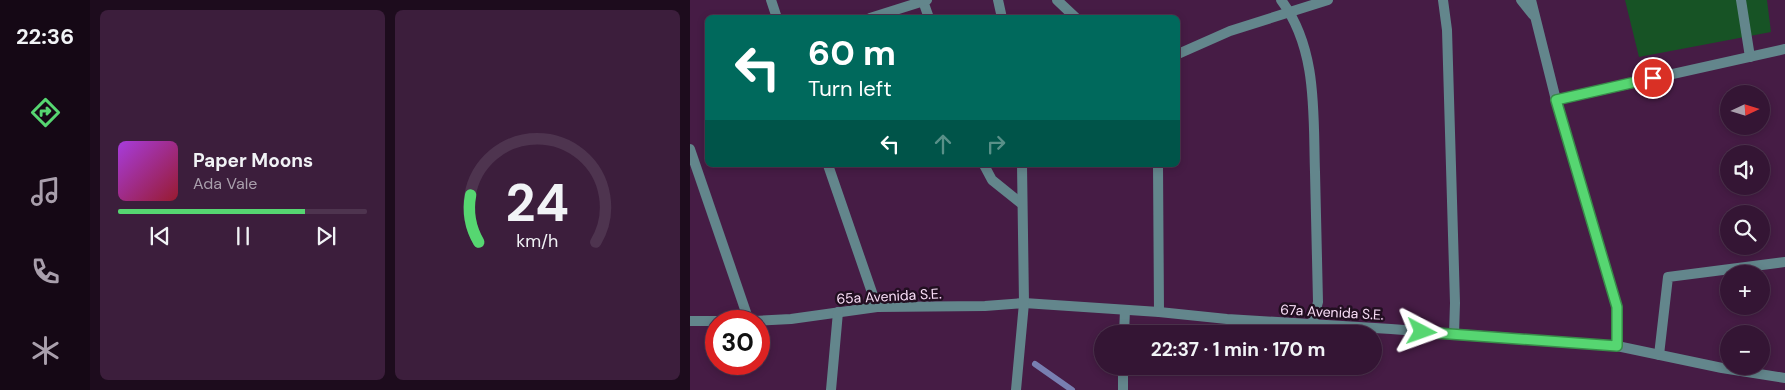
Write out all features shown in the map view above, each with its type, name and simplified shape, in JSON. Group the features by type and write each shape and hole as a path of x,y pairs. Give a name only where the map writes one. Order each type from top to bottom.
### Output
{"street":[{"path":"771,0 776,15"},
{"path":"998,0 1001,15"},
{"path":"1057,0 1073,15"},
{"path":"1282,0 1290,12 1302,40 1312,79 1318,302 1312,324"},
{"path":"1180,53 1230,31 1328,0"},
{"path":"1443,0 1447,30 1455,303 1454,334"},
{"path":"1521,0 1535,18"},
{"path":"1531,0 1556,100 1617,307 1617,346"},
{"path":"1741,0 1750,57"},
{"path":"880,15 925,1 927,15"},
{"path":"1556,100 1785,50"},
{"path":"690,149 745,310"},
{"path":"829,167 877,307"},
{"path":"985,167 992,180 1022,204"},
{"path":"1016,390 1024,303 1022,167"},
{"path":"1158,167 1159,312"},
{"path":"1659,355 1668,277 1785,262"},
{"name":"67a Avenida S.E.","path":"1024,303 1617,346 1722,368 1785,378"},
{"name":"65a Avenida S.E.","path":"770,320 877,307 986,306 1024,303"},
{"path":"1124,325 1125,310"},
{"path":"831,390 838,312"},
{"path":"690,325 690,321 705,322"},
{"path":"1123,390 1124,375"}],"green space":[{"path":"1625,0 1767,0 1771,32 1639,57"}],"waterway":[{"path":"1035,364 1072,390"}],"route":[{"path":"1422,332 1617,346 1617,307 1556,100 1653,78"}]}
